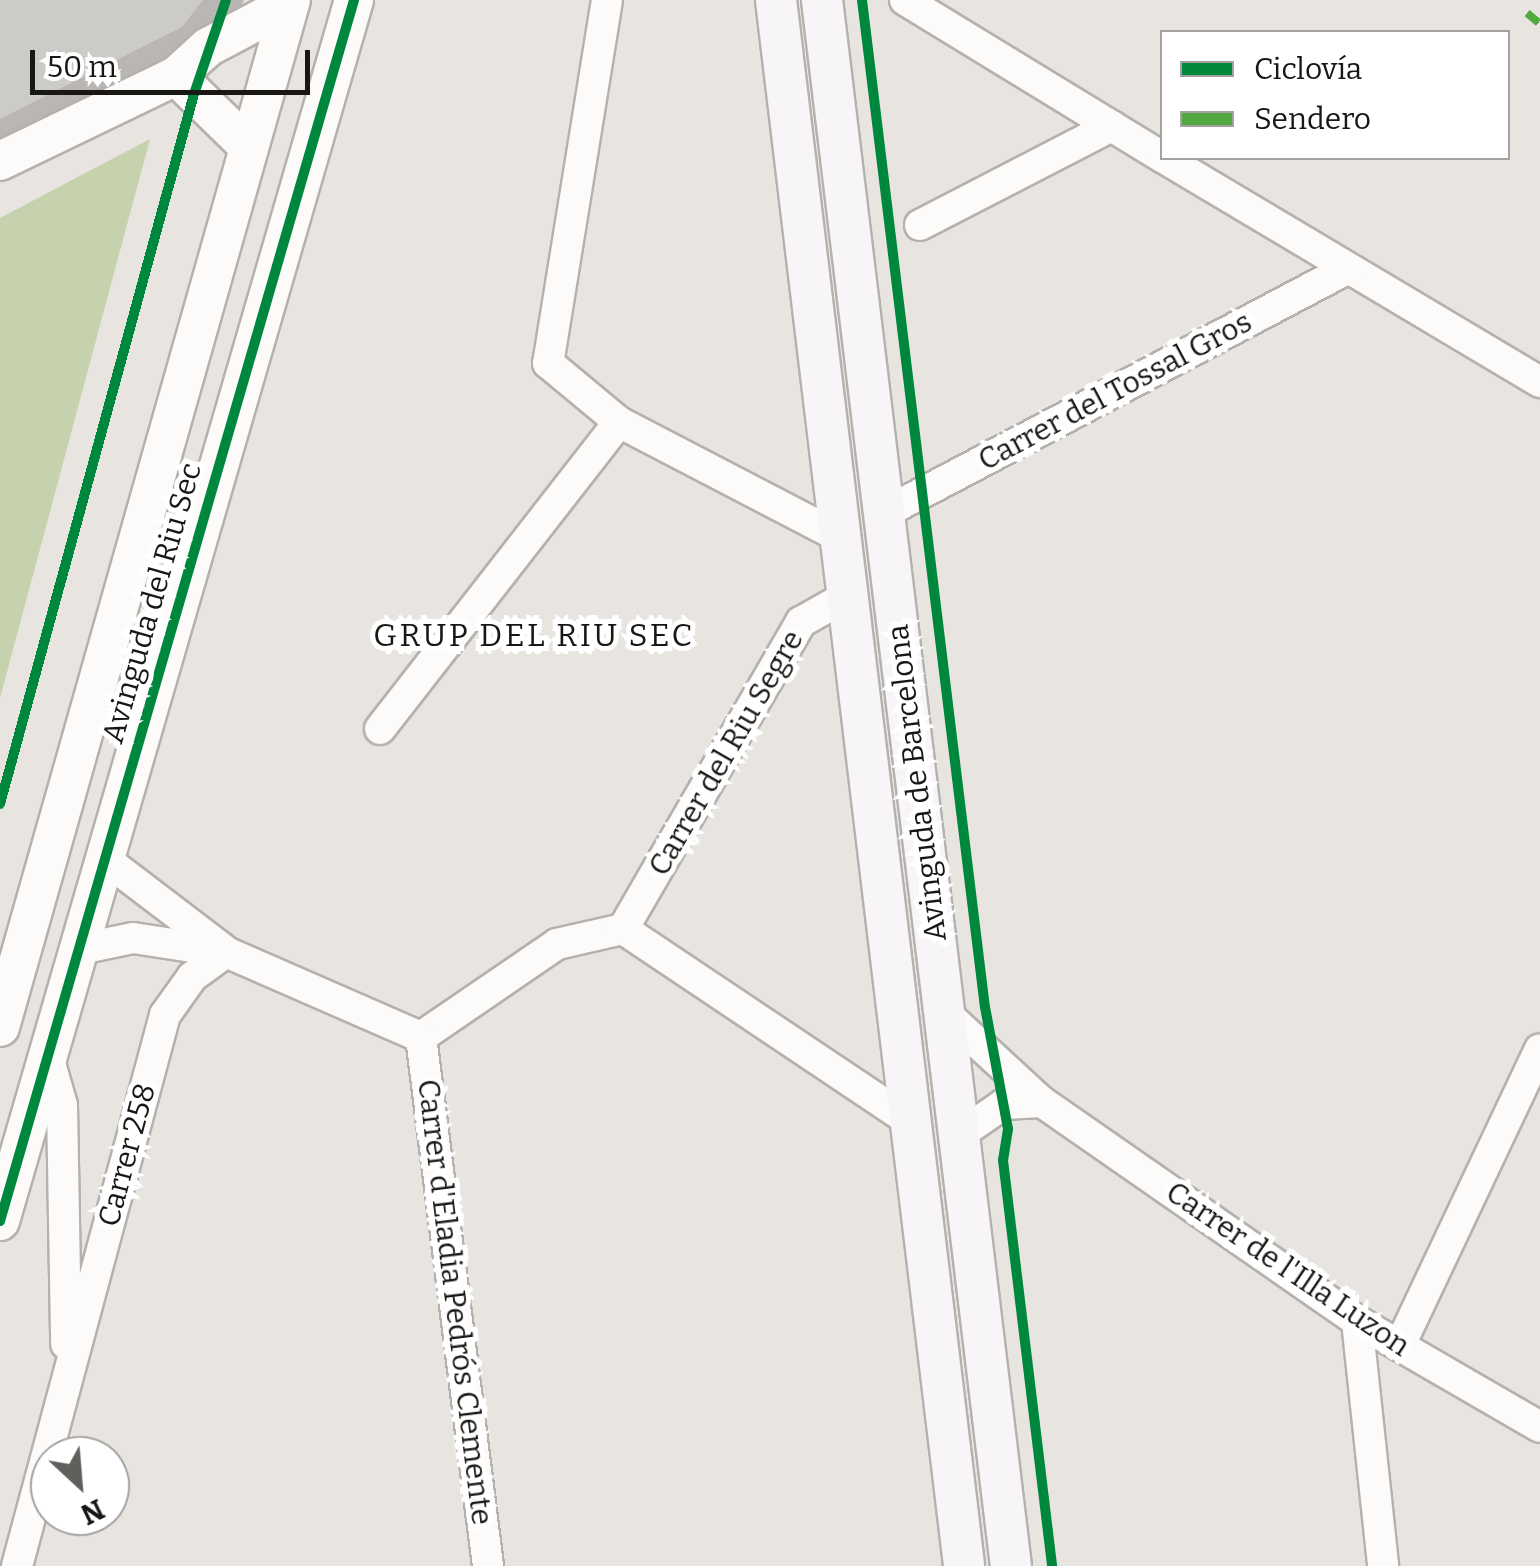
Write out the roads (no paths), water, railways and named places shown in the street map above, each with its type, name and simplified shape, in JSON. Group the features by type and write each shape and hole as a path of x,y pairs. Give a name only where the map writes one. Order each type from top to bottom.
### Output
{"main road":[{"name":"Avinguda de Barcelona","path":"776,0 964,1566"},
{"name":"Avinguda de Barcelona","path":"822,0 1011,1566"}],"street":[{"name":"Avinguda del Riu Sec","path":"0,1221 354,0"},
{"path":"607,0 548,363 619,422 840,537"},
{"path":"905,0 1160,155"},
{"name":"Avinguda del Riu Sec","path":"0,1028 290,2"},
{"path":"0,161 176,76 208,47 290,2"},
{"path":"176,76 248,146"},
{"path":"920,226 1112,126"},
{"path":"1168,160 1540,382"},
{"name":"Carrer del Tossal Gros","path":"884,513 1347,269"},
{"path":"380,729 619,422"},
{"name":"Carrer del Riu Segre","path":"624,929 801,622 847,596"},
{"name":"Carrer d'Eladia Pedrós Clemente","path":"106,860 226,952 422,1037"},
{"name":"Carrer d'Eladia Pedrós Clemente","path":"422,1037 558,944 624,929"},
{"path":"624,929 910,1121"},
{"name":"Carrer d'Eladia Pedrós Clemente","path":"80,950 133,938 226,952"},
{"name":"Carrer 258","path":"16,1566 165,1015 192,977 226,952"},
{"name":"Carrer de l'Illa Luzon","path":"944,1012 1042,1102 1357,1321 1540,1427"},
{"name":"Carrer d'Eladia Pedrós Clemente","path":"422,1037 488,1566"},
{"path":"1400,1344 1540,1048"},
{"name":"Carrer 258","path":"48,1056 62,1106 67,1382"},
{"path":"959,1135 1004,1104 1042,1102"},
{"path":"1357,1321 1383,1566"}],"district":[{"name":"GRUP DEL RIU SEC","path":"534,635"}]}
